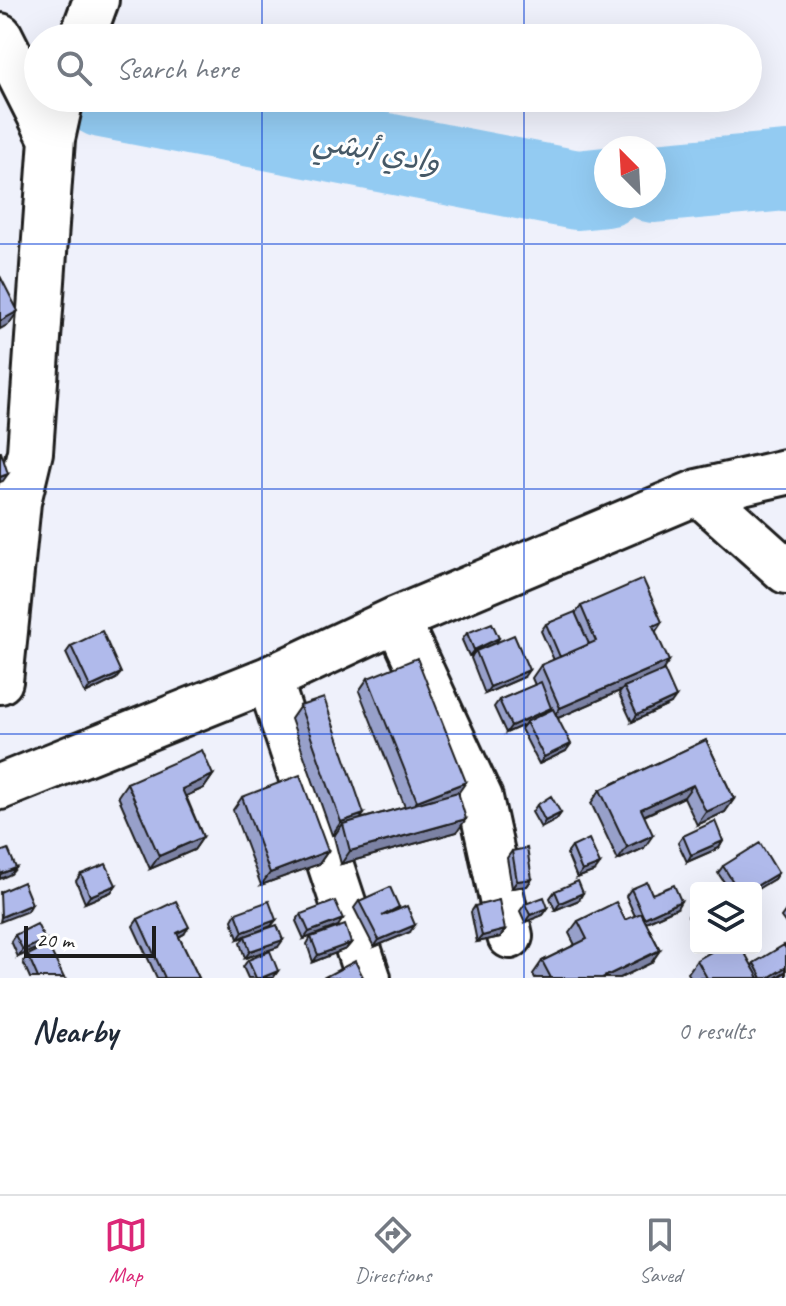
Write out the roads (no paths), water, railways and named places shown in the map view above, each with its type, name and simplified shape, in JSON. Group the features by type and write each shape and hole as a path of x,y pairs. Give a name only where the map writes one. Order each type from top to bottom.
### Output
{"street":[{"path":"87,24 96,0"},
{"path":"0,36 24,71"},
{"path":"0,681 11,484 30,452 56,118"},
{"path":"0,787 269,679 397,619 698,492 786,472"},
{"path":"698,492 786,571"},
{"path":"397,619 480,798 510,936"},
{"path":"269,679 368,978"}],"waterway":[{"name":"وادي أبشي","path":"174,112 577,190 594,188"},
{"name":"وادي أبشي","path":"666,182 786,171"}]}
